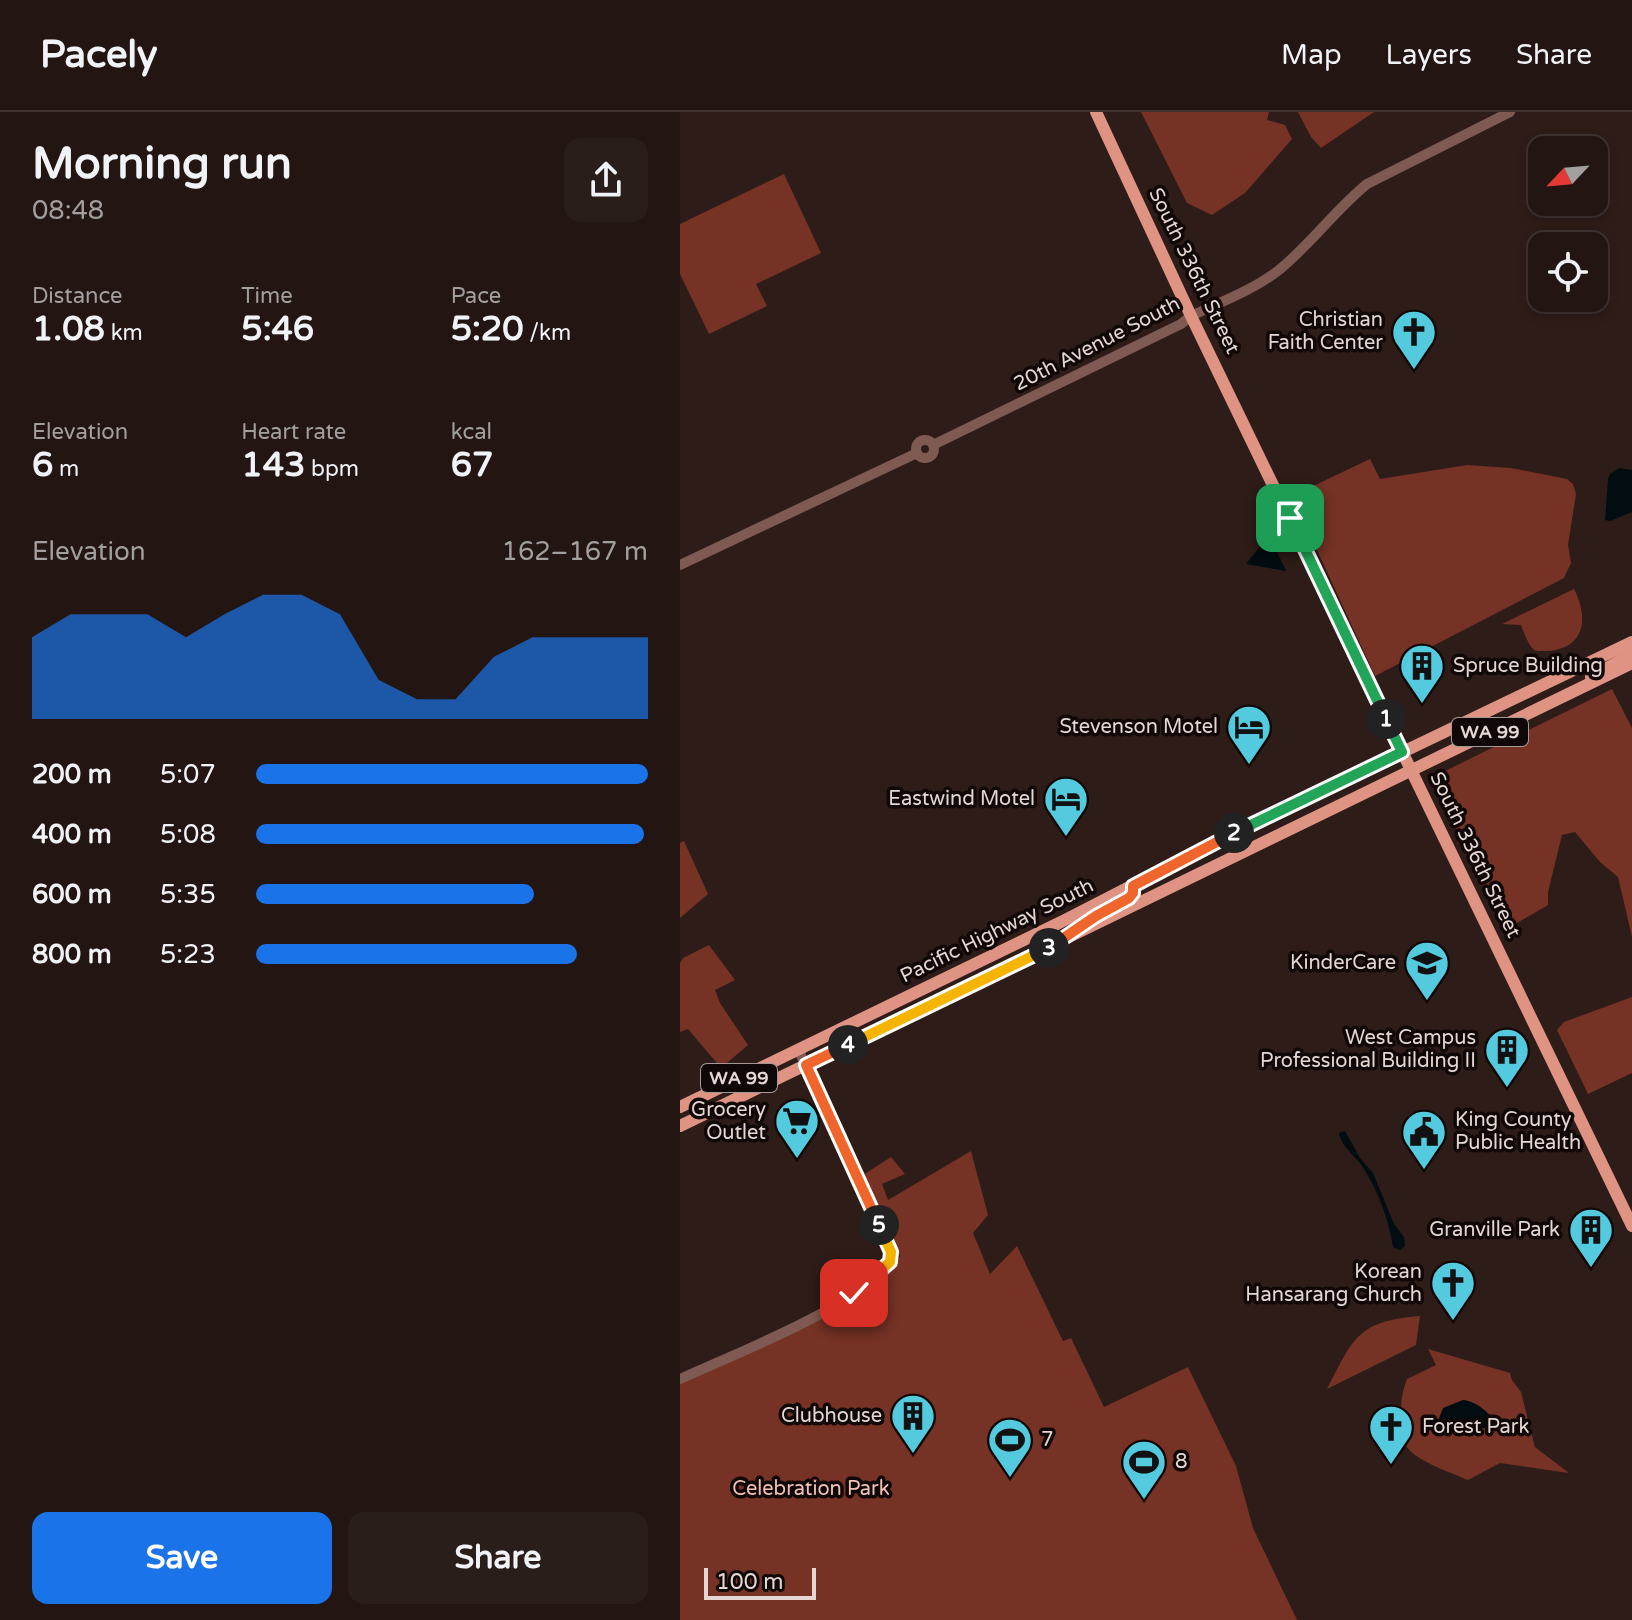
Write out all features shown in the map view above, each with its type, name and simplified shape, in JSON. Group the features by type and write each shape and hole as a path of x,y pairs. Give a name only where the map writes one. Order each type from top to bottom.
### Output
{"main road":[{"name":"South 336th Street","path":"1096,112 1191,316 1632,1226"},
{"name":"Pacific Highway South","path":"680,1107 1073,916 1234,833 1632,642"},
{"path":"1570,694 1602,669 1632,654"},
{"name":"Pacific Highway South","path":"680,1126 1632,663"},
{"path":"1056,944 1085,922 1129,898 1133,886"},
{"path":"1007,968 1008,957 1045,938 1073,916"}],"street":[{"name":"20th Avenue South","path":"680,565 917,453 916,447 923,440 933,445 1249,289 1277,271 1367,184 1510,112"},
{"path":"680,1379 845,1299 887,1266 891,1252 798,1049"}],"green space":[{"path":"1141,112 1269,112 1267,120 1285,125 1292,139 1245,193 1212,215 1187,203"},
{"path":"1298,112 1374,112 1321,148 1311,137"},
{"path":"784,174 821,253 756,284 767,306 709,334 680,274 680,224"},
{"path":"1370,459 1380,479 1467,465 1511,468 1567,479 1573,484 1576,494 1568,545 1571,563 1564,578 1375,676 1292,496"},
{"path":"1574,589 1582,622 1575,640 1567,646 1536,651 1521,625 1502,624"},
{"path":"1612,689 1632,728 1632,937 1618,877 1600,862 1575,832 1562,835 1548,892 1548,905 1505,930 1436,788 1437,778 1443,772"},
{"path":"684,841 708,894 680,918 680,843"},
{"path":"709,945 735,980 715,990 720,1003 748,1045 721,1068 688,1029 680,1032 680,963 683,958"},
{"path":"1632,997 1632,1073 1588,1094 1557,1030 1564,1022"},
{"name":"Celebration Park","path":"971,1151 988,1215 973,1233 990,1274 1017,1246 1063,1341 1071,1338 1104,1407 1188,1367 1236,1466 1253,1528 1297,1620 680,1620 680,1380 803,1326 866,1290 888,1273 900,1256 863,1175 891,1157 905,1174 882,1184 888,1200"},
{"path":"1420,1316 1416,1345 1327,1389 1344,1356 1360,1335 1383,1322"},
{"path":"1428,1349 1510,1373 1521,1392 1535,1447 1569,1473 1500,1463 1468,1480 1412,1452 1403,1438 1402,1395 1407,1379 1436,1365"}],"shaded area":[{"path":"1619,468 1632,470 1632,512 1605,520 1608,479"},
{"path":"1269,535 1286,571 1246,564"},
{"path":"1345,1131 1360,1158 1373,1173 1394,1224 1404,1237 1405,1246 1400,1250 1393,1247 1383,1207 1369,1178 1341,1139 1339,1133"},
{"path":"1463,1400 1484,1409 1496,1427 1492,1430 1478,1428 1453,1433 1438,1431 1436,1426 1443,1408"}],"place":[{"name":"Christian Faith Center","path":"1414,371"},
{"name":"Spruce Building","path":"1422,705"},
{"name":"Stevenson Motel","path":"1249,766"},
{"name":"Eastwind Motel","path":"1066,838"},
{"name":"KinderCare","path":"1427,1002"},
{"name":"West Campus Professional Building II","path":"1507,1089"},
{"name":"Grocery Outlet","path":"797,1160"},
{"name":"King County Public Health","path":"1424,1171"},
{"name":"Granville Park","path":"1591,1269"},
{"name":"Korean Hansarang Church","path":"1453,1322"},
{"name":"Clubhouse","path":"913,1455"},
{"name":"Forest Park","path":"1391,1466"},
{"name":"7","path":"1010,1479"},
{"name":"8","path":"1144,1501"}],"route":[{"path":"854,1293 887,1266 891,1252 806,1065 1056,944 1075,929 1132,896 1133,886 1234,833 1402,752 1290,518"}]}
